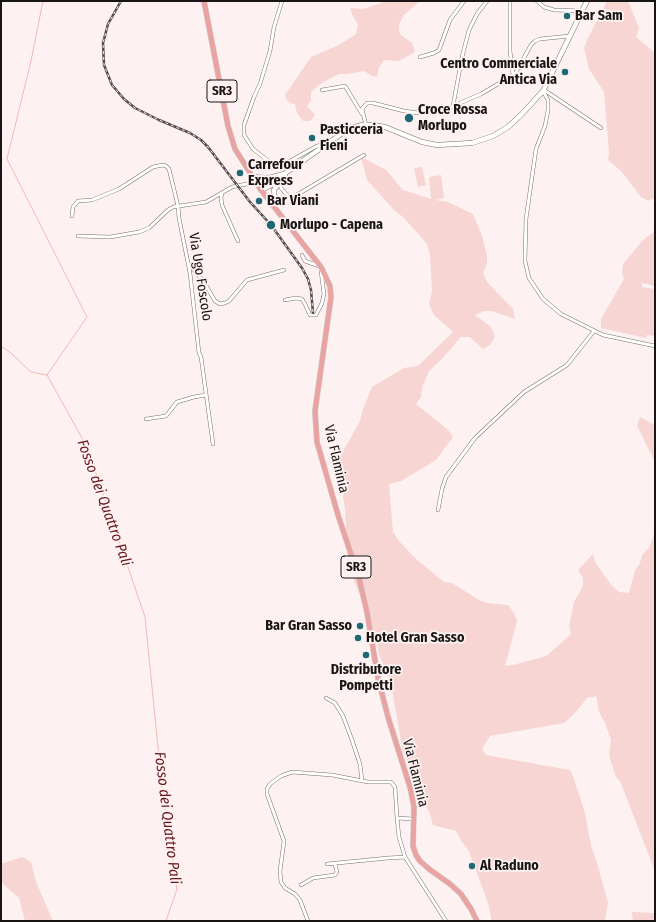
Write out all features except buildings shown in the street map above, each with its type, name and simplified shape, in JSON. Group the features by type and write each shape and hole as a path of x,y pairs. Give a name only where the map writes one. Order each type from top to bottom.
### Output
{"main road":[{"name":"Via Flaminia","path":"204,1 232,140 238,156 261,190 321,267 329,284 331,295 316,406 315,427 317,442 338,515 356,567 362,591 378,678 414,807 412,843 418,857 429,870 458,891 471,908 477,921"},
{"path":"273,206 274,190 288,172 326,144 355,126 366,124 378,125 392,128 431,144 446,145 472,143 488,139 504,130 526,111 543,91 587,1"},
{"path":"252,177 276,177 288,172"},
{"path":"261,190 276,177"},
{"path":"261,190 280,181"}],"street":[{"path":"282,1 274,27 270,51 260,84 244,125 244,135 247,142 255,151 277,166 283,165 315,147 326,144"},
{"path":"420,57 439,50 450,20 464,1"},
{"path":"453,106 462,57 469,30 477,14 487,1"},
{"path":"510,1 510,51 513,75"},
{"path":"538,1 544,7 555,10 583,10"},
{"path":"363,115 363,108 368,103 421,114 436,112 453,106 481,94 513,75 535,41 570,36"},
{"path":"322,90 345,86 363,115 366,124"},
{"path":"543,91 601,128"},
{"path":"543,91 548,100 548,110 545,126 536,149 526,213 525,249 527,272 534,287 550,306 561,314 594,331 608,336 655,346"},
{"path":"280,181 281,188 284,193 290,196 295,196 364,155"},
{"name":"Via Ugo Foscolo","path":"72,216 73,207 77,201 92,200 115,190 130,182 148,169 158,166 166,166 169,169 178,206 188,263 199,352 201,357 213,444"},
{"path":"78,236 112,237 139,232 152,226 168,210 178,206 206,202 237,186 256,182"},
{"path":"222,193 223,207 238,241"},
{"path":"285,300 296,298 303,300 310,315 316,315 323,302 324,294 321,267 305,261 302,255"},
{"path":"188,263 204,282 215,301 220,304 229,301 243,284 249,280 284,270"},
{"path":"438,510 446,477 476,438 524,392 568,365 594,331"},
{"path":"146,419 166,416 177,402 194,397 206,396"},
{"path":"326,698 335,703 344,719 360,764 362,781"},
{"path":"308,921 300,900 282,884 280,871 284,841 268,796 267,789 276,778 290,772 326,774 362,781 389,782 394,784 398,836 405,857 446,921"},
{"path":"397,818 413,819"},
{"path":"327,864 405,857"},
{"path":"301,885 313,878 335,875 337,872 335,864"}],"shaded area":[{"path":"384,1 420,1 404,15 399,24 401,35 412,43 415,52 399,61 384,60 379,68 377,77 364,71 339,74 320,84 311,92 311,101 307,106 315,115 310,121 303,121 297,113 295,104 290,103 286,99 285,95 311,57 339,45 356,34 358,25 350,8 363,9"},
{"path":"607,1 628,1 639,28 636,37 655,53 655,198 648,201 641,197 621,171 608,160 609,152 604,92 589,69 584,48"},
{"path":"361,157 386,170 403,190 431,199 429,177 441,175 444,198 436,200 448,202 473,214 482,236 487,255 487,264 483,273 487,282 513,309 515,319 492,311 484,311 475,315 491,327 495,336 491,344 483,349 470,337 461,337 442,359 429,371 422,388 421,397 416,404 448,430 453,437 436,460 401,481 389,484 393,532 398,540 416,559 444,582 452,583 479,600 487,603 508,605 514,613 517,621 505,666 546,656 571,634 569,626 574,602 583,586 583,578 578,570 593,554 595,562 612,586 619,592 629,593 635,571 640,563 642,555 649,548 655,533 655,871 620,781 616,777 609,753 611,740 599,712 596,695 594,697 588,697 574,714 564,723 490,736 482,749 485,754 491,756 570,770 585,813 591,846 608,903 605,921 491,921 488,903 469,851 456,831 433,825 430,814 417,788 410,764 403,752 390,679 378,652 377,639 348,565 343,496 346,484 340,457 360,421 372,387 404,368 418,366 453,332 434,315 429,304 432,292 430,255 427,244 367,180"},
{"path":"422,167 426,185 418,187 414,168"},
{"path":"655,231 655,286 642,283 642,287 655,289 655,336 647,335 646,338 601,328 601,319 624,279 622,273 623,264 643,240"},
{"path":"640,417 655,425 655,462 637,426"},
{"path":"22,857 31,862 36,882 53,921 25,921 19,898 3,884 1,879 1,864"},
{"path":"632,912 655,913 655,921 633,921"}],"waterway":[{"name":"Fosso dei Quattro Pali","path":"43,1 31,61 7,159 87,317 47,375 87,447 145,617 163,797 177,889 166,921"},
{"path":"1,346 31,372 47,375"}],"railway":[{"path":"121,1 108,24 103,43 104,65 112,85 124,99 135,108 190,133 201,140 208,147 250,202 271,225 302,268 308,279 311,290 313,313"}],"place":[{"name":"Bar Sam","path":"567,16"},
{"name":"Centro Commerciale Antica Via","path":"565,72"},
{"name":"Croce Rossa Morlupo","path":"409,118"},
{"name":"Pasticceria Fieni","path":"312,138"},
{"name":"Carrefour Express","path":"240,173"},
{"name":"Bar Viani","path":"259,201"},
{"name":"Morlupo - Capena","path":"271,225"},
{"name":"Bar Gran Sasso","path":"360,626"},
{"name":"Hotel Gran Sasso","path":"358,638"},
{"name":"Distributore Pompetti","path":"366,655"},
{"name":"Al Raduno","path":"472,866"}]}
